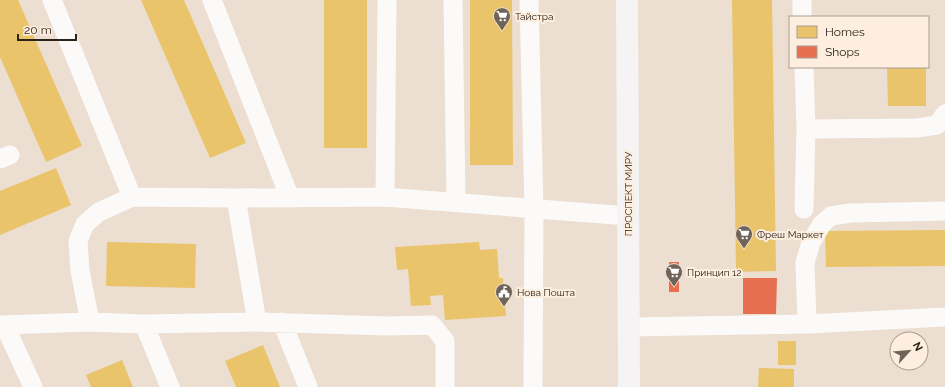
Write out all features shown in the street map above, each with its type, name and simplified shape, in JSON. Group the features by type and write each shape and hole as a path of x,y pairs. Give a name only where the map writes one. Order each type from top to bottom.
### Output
{"main road":[{"name":"ПРОСПЕКТ МИРУ","path":"627,0 629,387"}],"lane":[{"path":"52,0 132,197"},
{"path":"212,0 290,198"},
{"path":"385,197 387,0"},
{"path":"453,0 456,202"},
{"path":"529,0 534,209 533,387"},
{"path":"802,0 802,16"},
{"path":"804,68 806,130 804,209"},
{"path":"806,130 917,128 937,125 945,114"},
{"path":"90,322 80,271 78,241 85,224 99,212 132,197 385,197 628,216"},
{"path":"236,198 257,322"},
{"path":"807,324 805,263 811,242 822,224 831,216 850,213 945,211"},
{"path":"629,327 807,324 945,317"},
{"path":"33,387 3,325 90,322 144,324 282,322 388,326 432,325 445,341 445,387"},
{"path":"282,322 308,387"},
{"path":"144,324 170,387"}],"building: Homes":[{"path":"0,0 18,0 82,146 46,162 0,57"},
{"path":"141,0 184,0 246,143 210,158"},
{"path":"324,0 367,0 367,148 324,148"},
{"path":"470,0 512,0 513,165 470,165"},
{"path":"732,0 772,0 776,271 736,272"},
{"path":"887,68 926,68 926,106 888,106"},
{"path":"56,168 71,205 0,235 0,191"},
{"path":"945,230 945,266 826,267 825,231"},
{"path":"107,242 196,244 195,288 106,286"},
{"path":"479,242 480,250 497,249 499,278 503,278 506,316 445,320 443,295 430,296 431,305 411,306 408,269 397,270 395,247"},
{"path":"778,341 796,341 796,365 778,365"},
{"path":"263,345 280,387 236,387 225,361"},
{"path":"122,360 133,387 91,387 86,375"},
{"path":"759,368 794,369 794,387 758,387"}],"building: Shops":[{"path":"669,262 679,262 679,292 669,292"},
{"path":"743,278 777,278 776,314 743,314"}],"place":[{"name":"Тайстра","path":"502,31"},
{"name":"Фреш Маркет","path":"744,249"},
{"name":"Принцип 12","path":"674,287"},
{"name":"Нова Пошта","path":"504,307"}]}
